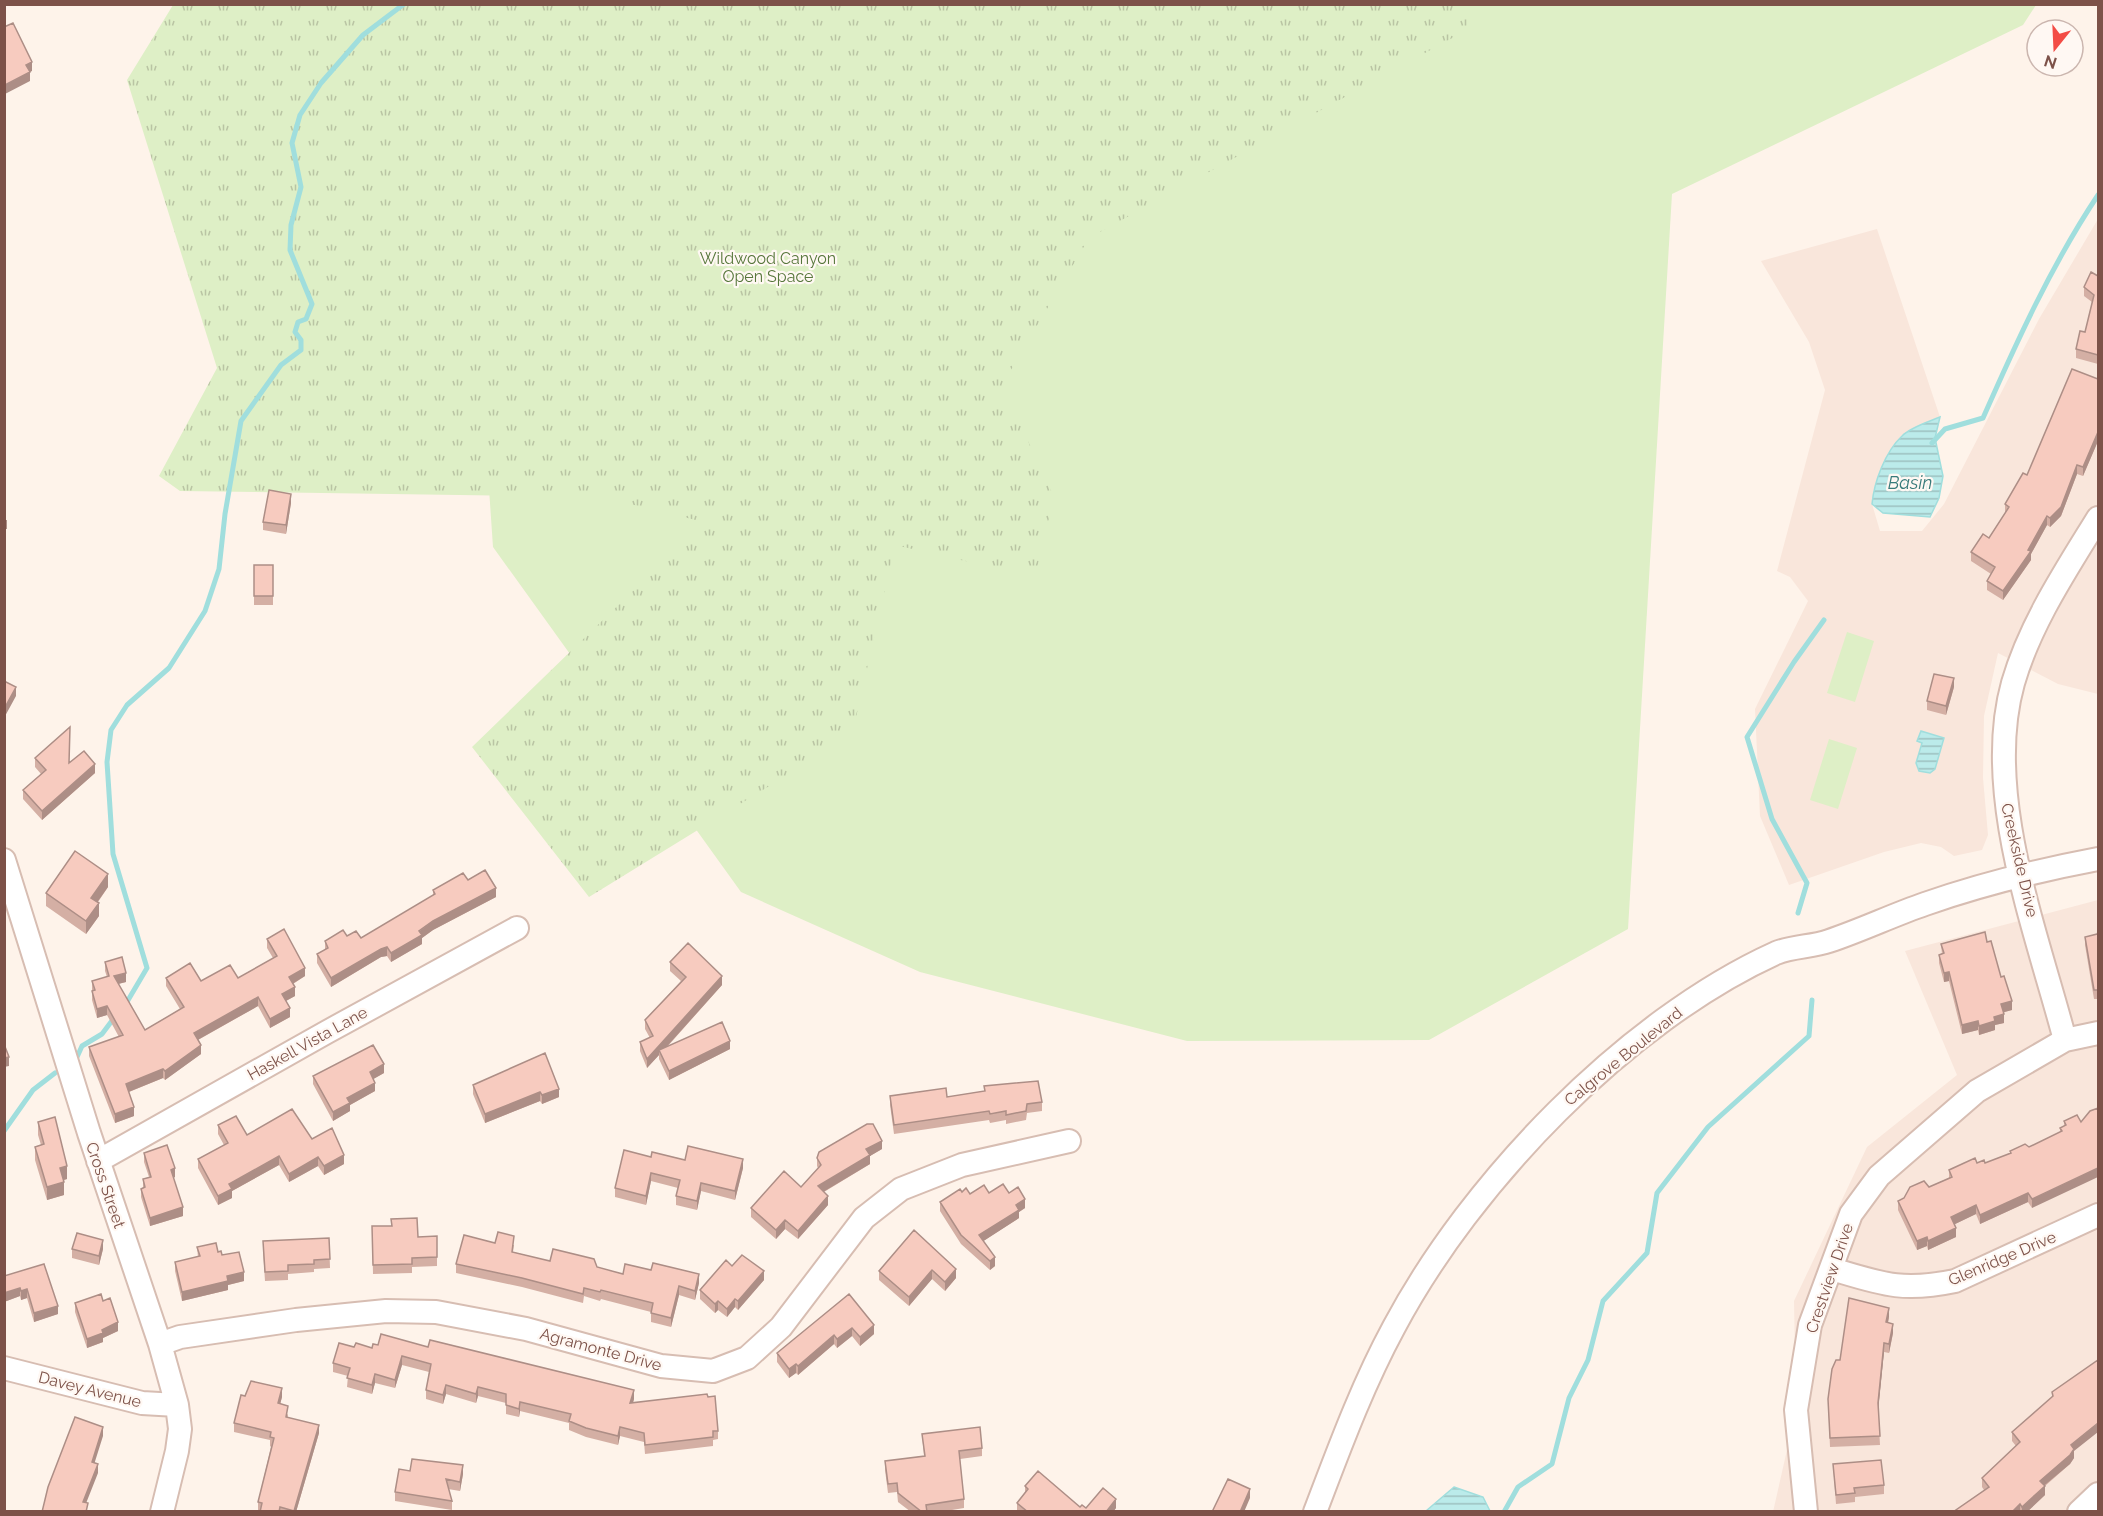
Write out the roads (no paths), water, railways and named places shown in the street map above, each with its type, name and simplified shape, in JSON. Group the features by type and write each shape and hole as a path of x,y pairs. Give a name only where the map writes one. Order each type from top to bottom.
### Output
{"street":[{"name":"Creekside Drive","path":"2065,1040 2021,874 2005,795 2003,762 2007,715 2013,685 2031,635 2098,518"},
{"name":"Calgrove Boulevard","path":"1315,1512 1351,1417 1394,1326 1435,1259 1484,1194 1576,1091 1673,1013 1779,952 1827,942 1925,904 2021,874 2098,859"},
{"name":"Cross Street","path":"4,860 98,1161 160,1344 177,1405 180,1429 162,1512"},
{"name":"Haskell Vista Lane","path":"98,1161 517,928"},
{"name":"Crestview Drive","path":"1806,1512 1796,1410 1810,1325 1851,1214 1879,1176 1977,1091 2065,1040 2098,1033"},
{"name":"Agramonte Drive","path":"160,1344 180,1337 296,1320 387,1311 436,1312 526,1329 661,1366 713,1371 747,1358 781,1328 864,1218 901,1189 962,1165 1069,1141"},
{"name":"Glenridge Drive","path":"1832,1269 1901,1288 1955,1281 2098,1215"},
{"name":"Davey Avenue","path":"4,1368 142,1403 177,1405"},
{"path":"2079,1512 2098,1494"}],"water":[{"name":"Basin","path":"1940,417 1935,438 1943,476 1939,498 1930,517 1883,513 1872,504 1878,477 1890,450 1906,433"},
{"path":"1921,731 1944,738 1935,769 1930,773 1919,771 1916,763 1922,743 1917,741"},
{"path":"1454,1487 1483,1497 1490,1511 1426,1511"}],"waterway":[{"path":"124,1007 147,968 113,854 107,762 111,730 127,705 169,668 205,611 219,569 225,514 241,421 281,365 301,350 301,340 295,332 298,322 306,319 312,304 290,250 291,225 301,187 292,143 300,115 321,83 363,35 404,4"},
{"path":"1932,443 1945,429 1983,418 2050,276 2098,195"},
{"path":"1798,913 1807,883 1772,819 1747,737 1794,662 1824,620"},
{"path":"1504,1512 1518,1487 1552,1464 1569,1398 1588,1360 1603,1301 1647,1253 1657,1193 1708,1127 1809,1036 1812,1000"},
{"path":"77,1057 82,1046 102,1034 114,1018"},
{"path":"4,1131 33,1090 55,1073"}],"park label":[{"name":"Wildwood Canyon Open Space","path":"768,267"}]}
